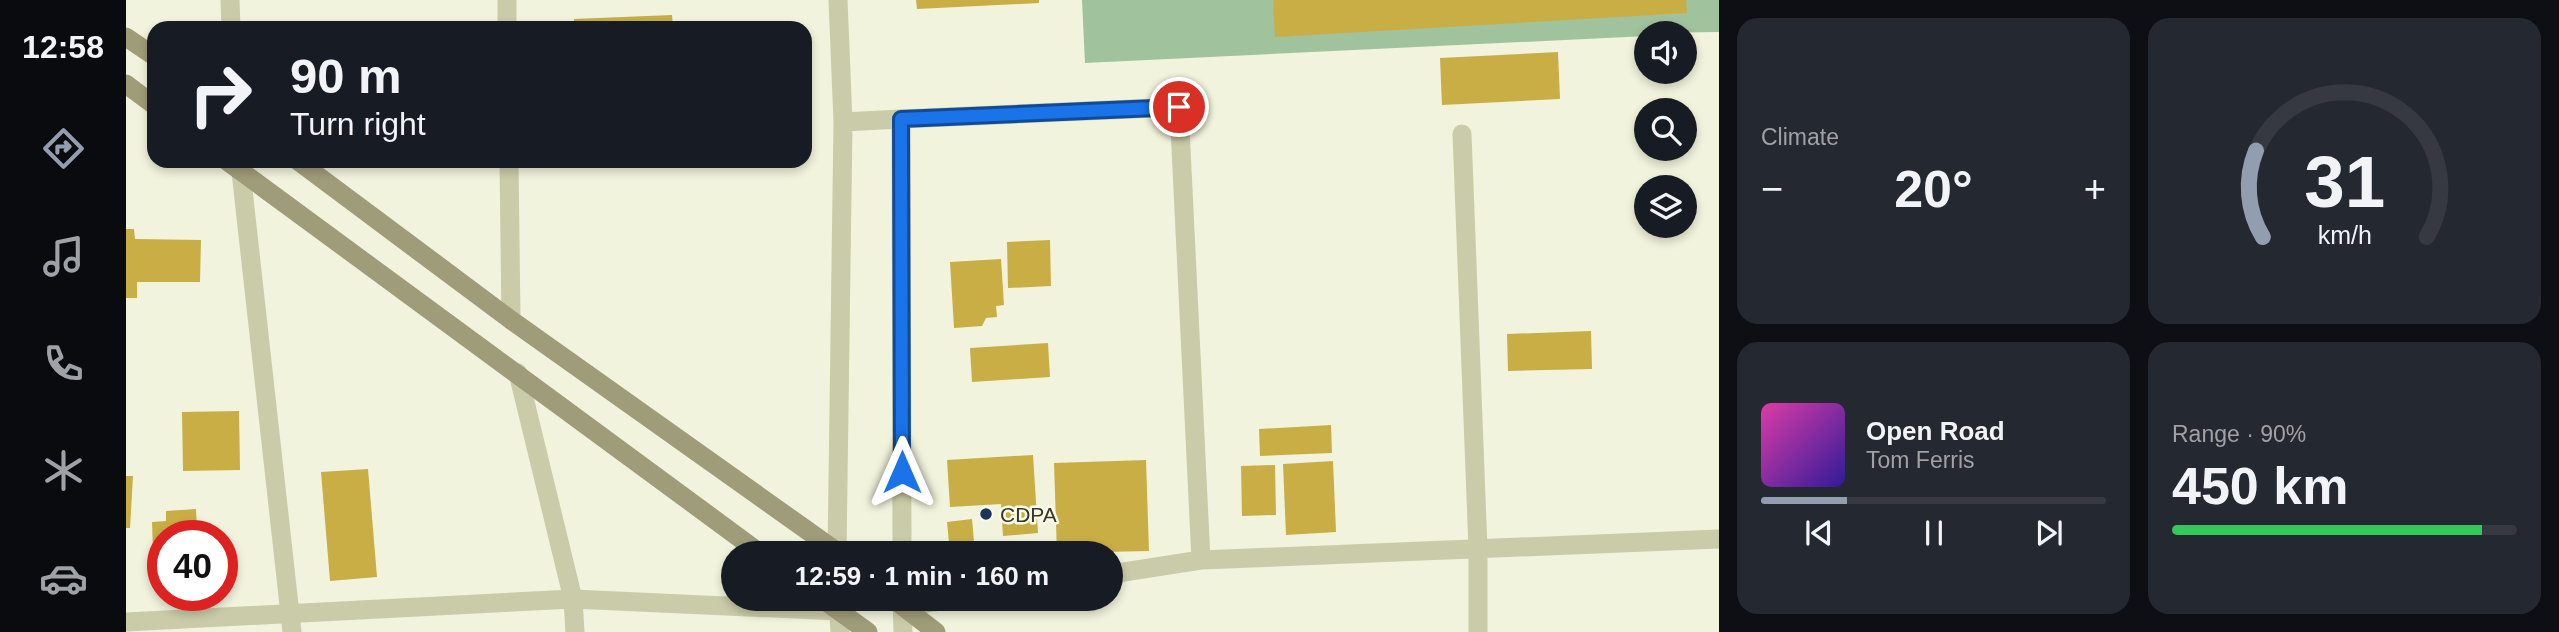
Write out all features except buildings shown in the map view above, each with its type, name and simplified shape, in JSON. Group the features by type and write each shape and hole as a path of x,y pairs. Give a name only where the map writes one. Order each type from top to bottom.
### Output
{"main road":[{"path":"126,37 147,51"},
{"path":"126,84 147,100"},
{"path":"237,168 744,541"},
{"path":"307,168 511,320 822,541"},
{"path":"844,611 867,632"},
{"path":"911,611 936,632"}],"street":[{"path":"230,0 231,21"},
{"path":"506,0 507,21"},
{"path":"838,0 843,122 838,541"},
{"path":"843,122 1179,107 1201,560"},
{"path":"901,119 902,541"},
{"path":"1462,134 1478,549 1478,632"},
{"path":"234,168 292,623"},
{"path":"509,168 511,320"},
{"path":"518,373 573,599 575,632"},
{"path":"1123,573 1201,560 1719,539"},
{"path":"126,622 292,623 573,599 721,602"},
{"path":"838,611 840,632"},
{"path":"900,611 903,632"}],"green space":[{"path":"1082,0 1719,0 1719,32 1697,32 1697,21 1634,21 1634,37 1085,63"}],"place":[{"name":"CDPA","path":"986,514"}],"route":[{"path":"902,472 901,119 1179,107"}]}
